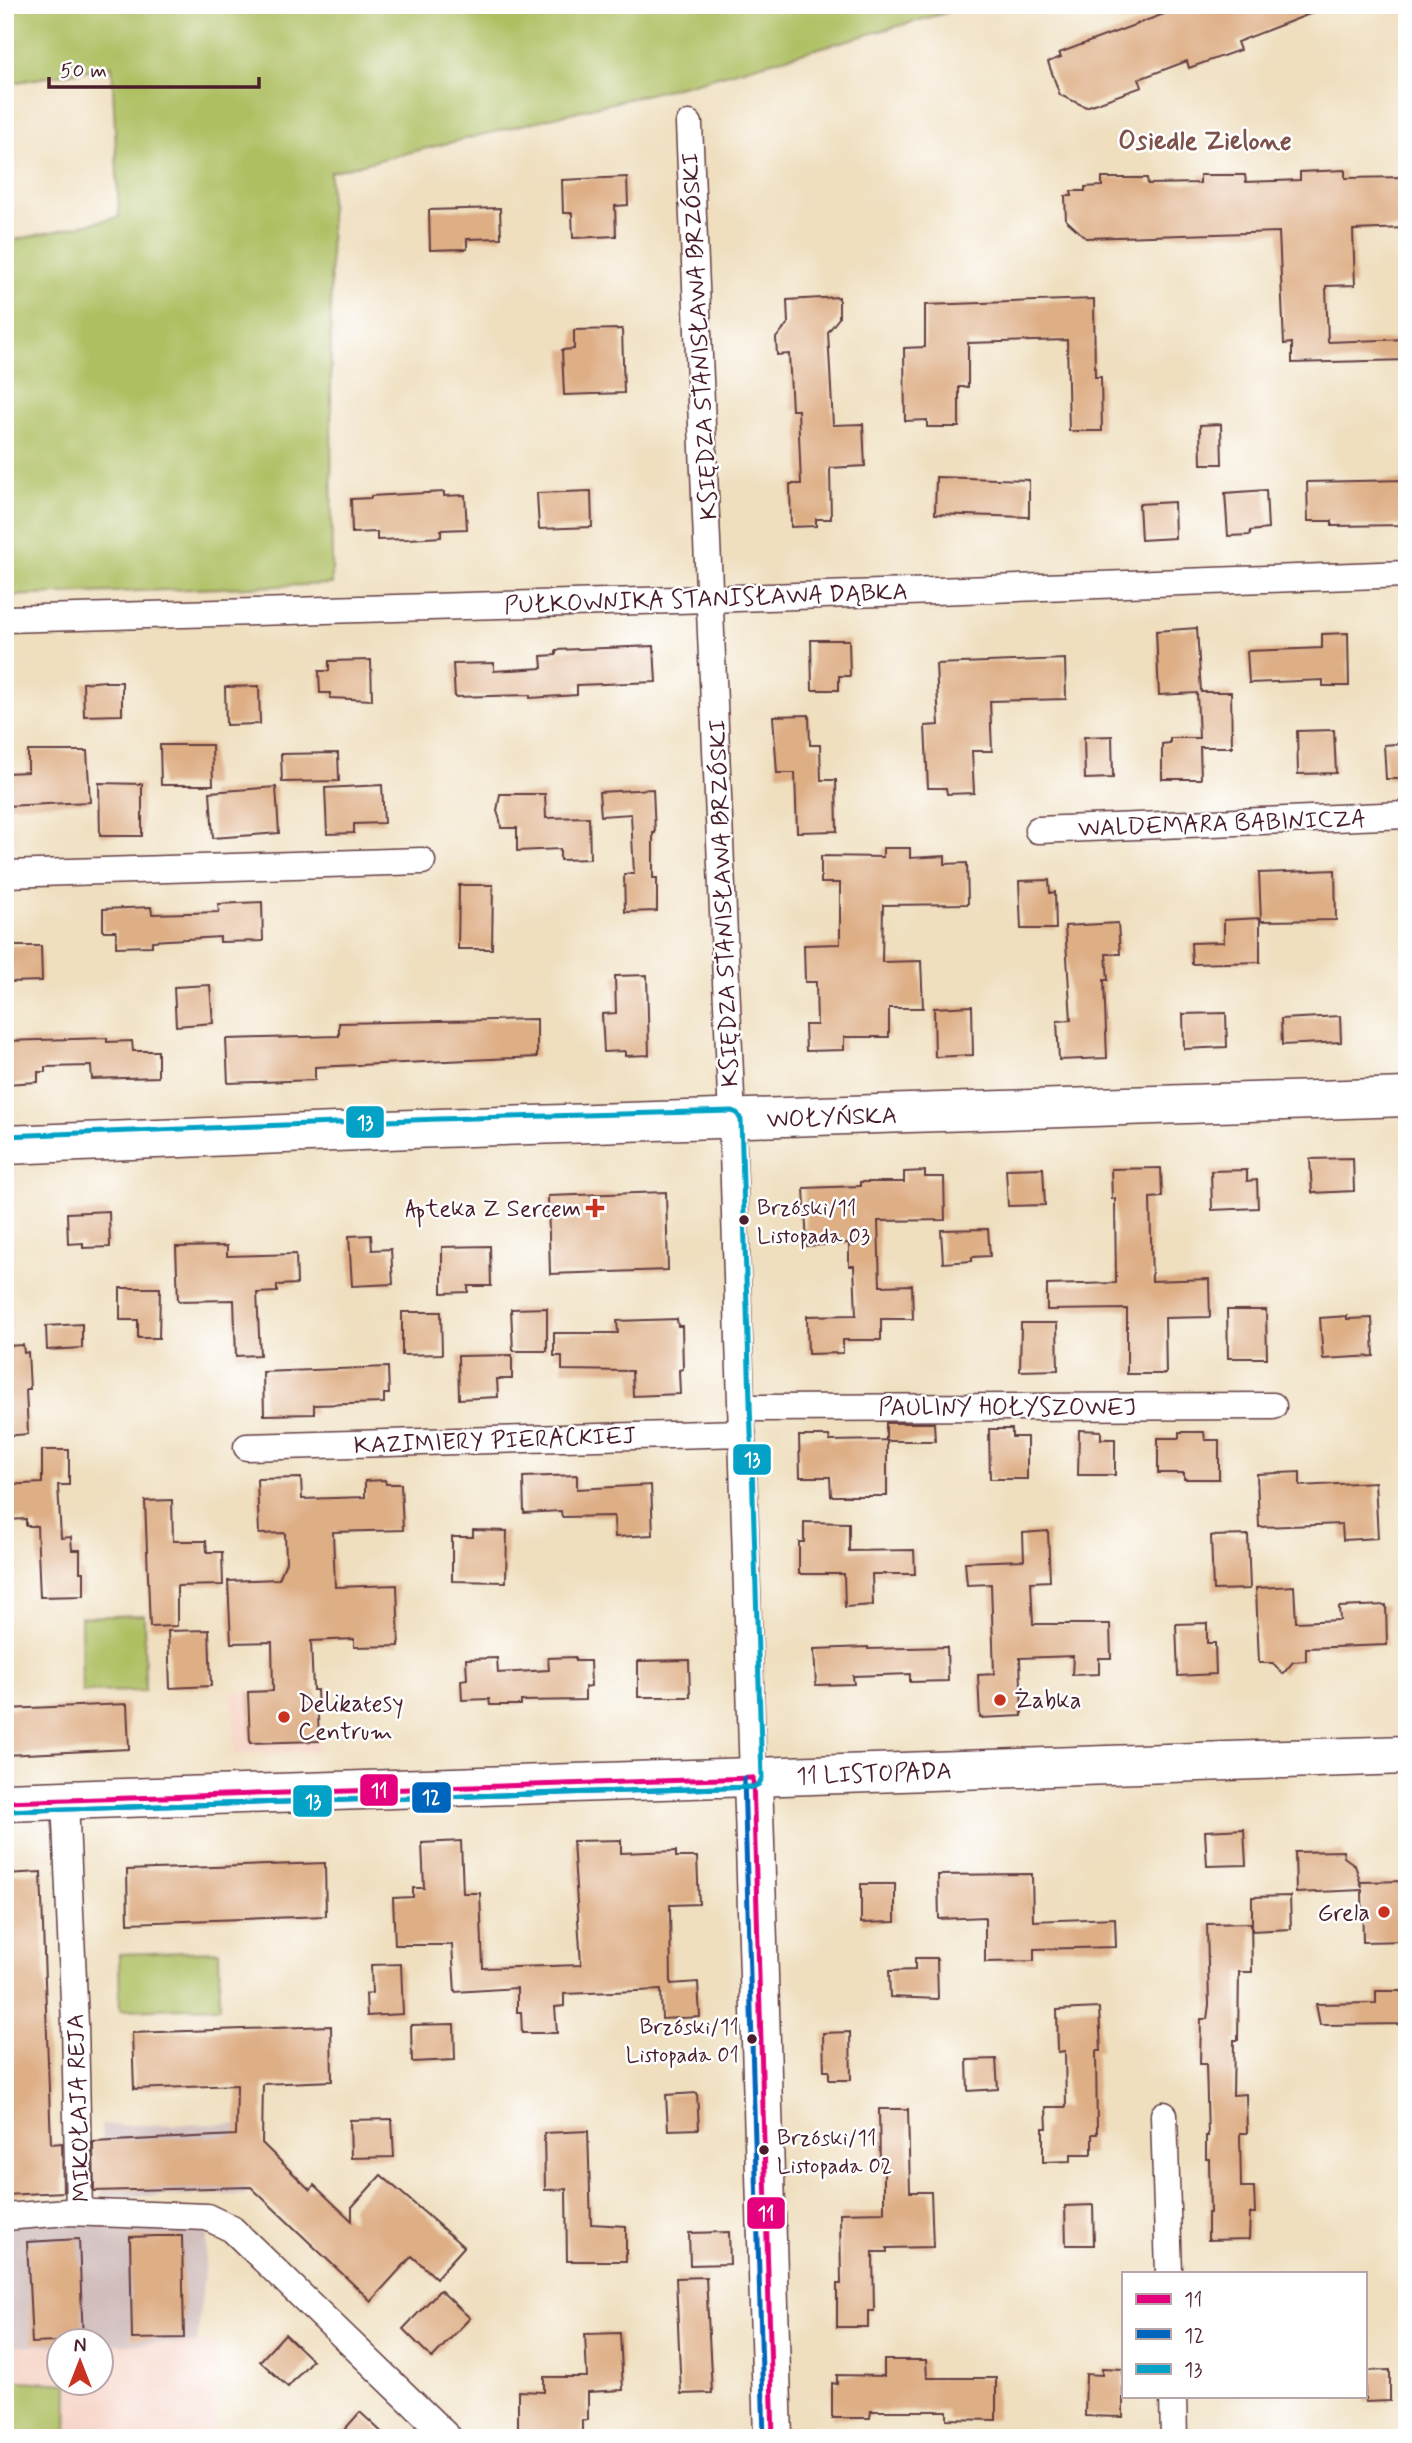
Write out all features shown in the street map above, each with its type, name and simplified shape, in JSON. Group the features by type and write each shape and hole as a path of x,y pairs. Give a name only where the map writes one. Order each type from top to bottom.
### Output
{"street":[{"name":"KSIĘDZA STANISŁAWA BRZÓSKI","path":"689,124 732,1120 773,2438"},
{"name":"PUŁKOWNIKA STANISŁAWA DĄBKA","path":"5,619 710,599 1407,574"},
{"name":"WALDEMARA BABINICZA","path":"1038,830 1407,815"},
{"path":"5,874 422,860"},
{"name":"WOŁYŃSKA","path":"5,1145 438,1128 1407,1097"},
{"name":"PAULINY HOŁYSZOWEJ","path":"741,1421 1273,1406"},
{"name":"KAZIMIERY PIERACKIEJ","path":"247,1447 741,1421"},
{"name":"11 LISTOPADA","path":"5,1802 1407,1755"},
{"name":"MIKOŁAJA REJA","path":"65,1800 75,2024 79,2212 207,2217 232,2230 449,2438"},
{"path":"1164,2115 1169,2272"},
{"path":"5,2217 79,2212"},
{"path":"1173,2398 1174,2438"}],"shaded area":[{"name":"Delikatesy Centrum","path":"317,1690 319,1751 235,1754 233,1692"},
{"path":"246,2124 246,2195 102,2196 102,2125"},
{"path":"5,2217 208,2229 197,2343 116,2344 116,2328 46,2328 46,2345 5,2346"},
{"path":"116,2344 219,2344 215,2438 5,2438 5,2346 46,2345 46,2398 116,2398"}],"green space":[{"path":"5,5 964,5 945,13 697,82 330,172 332,584 5,596 5,242 119,217 112,66 5,84"},
{"path":"144,1615 145,1691 82,1692 81,1617"},
{"path":"219,1951 220,2007 120,2010 119,1954"},
{"path":"5,2380 46,2383 46,2398 68,2398 67,2438 5,2438"}],"building":[{"path":"1188,5 1328,7 1237,42 1240,50 1189,68 1187,61 1139,79 1142,87 1086,107 1060,95 1048,62 1061,57 1059,53"},
{"path":"1345,170 1345,178 1407,177 1407,228 1353,230 1355,285 1326,286 1328,342 1407,339 1407,360 1292,363 1292,343 1284,344 1279,232 1086,238 1066,220 1065,196 1072,196 1071,191 1085,191 1085,187 1102,186 1102,178 1147,178 1148,184 1200,183 1200,175 1245,175 1246,182 1300,180 1300,172"},
{"path":"627,177 628,205 615,206 616,236 573,238 572,213 563,213 562,180"},
{"path":"500,208 501,238 467,239 467,249 430,250 429,210"},
{"path":"839,297 839,318 828,332 833,425 863,424 865,466 830,468 831,519 816,519 816,526 791,527 790,484 801,484 798,410 792,410 789,354 777,355 776,338 788,323 787,300"},
{"path":"1094,299 1095,377 1101,377 1102,431 1069,431 1067,340 968,343 968,387 959,387 959,427 927,427 927,420 905,421 904,348 925,347 925,305"},
{"path":"622,329 624,393 564,395 562,350 574,349 574,330"},
{"path":"1221,424 1222,464 1201,464 1200,425"},
{"path":"936,477 1029,480 1029,517 935,514"},
{"path":"1407,480 1407,525 1332,526 1332,521 1308,521 1307,482"},
{"path":"1266,490 1268,529 1250,531 1250,535 1228,536 1225,493"},
{"path":"591,491 592,527 539,529 537,493"},
{"path":"444,492 444,496 465,495 467,529 441,530 441,537 409,539 377,540 377,532 352,533 351,499"},
{"path":"1174,502 1175,538 1141,540 1139,504"},
{"path":"1197,628 1201,692 1231,692 1232,747 1200,747 1201,779 1162,779 1162,744 1170,743 1170,738 1199,738 1197,693 1159,695 1156,631"},
{"path":"1348,633 1349,686 1323,686 1323,680 1249,683 1247,651 1322,648 1322,634"},
{"path":"811,640 849,640 850,676 839,676 839,690 812,690"},
{"path":"654,646 656,682 577,685 577,695 530,698 530,695 455,697 453,664 494,663 494,671 542,668 541,656 556,655 556,650"},
{"path":"1065,659 1066,699 990,701 992,751 972,751 974,793 947,794 946,788 928,788 925,726 939,725 936,664"},
{"path":"371,660 372,700 330,698 330,693 320,693 319,671 329,671 329,661"},
{"path":"122,682 122,715 84,716 83,683"},
{"path":"259,686 260,724 226,725 225,687"},
{"path":"809,715 810,745 820,745 821,780 836,780 837,831 797,832 795,773 777,773 773,716"},
{"path":"1334,730 1336,773 1298,774 1297,731"},
{"path":"1112,736 1113,778 1085,779 1084,737"},
{"path":"1407,743 1407,779 1386,779 1384,745"},
{"path":"160,745 212,745 213,785 161,785"},
{"path":"28,751 87,751 90,802 5,806 5,773 28,772"},
{"path":"338,753 339,781 282,782 281,754"},
{"path":"99,783 142,784 142,836 100,836"},
{"path":"382,785 384,823 354,824 354,833 327,834 325,788"},
{"path":"276,787 279,833 213,838 210,792"},
{"path":"653,789 653,878 657,878 657,911 625,912 624,874 634,874 631,814 601,816 599,792"},
{"path":"500,794 545,794 546,818 589,817 590,859 560,860 560,849 517,851 517,828 501,828 497,811"},
{"path":"883,848 910,848 910,858 945,856 945,864 967,863 968,904 883,905 882,962 921,961 923,1008 889,1008 889,1037 844,1037 844,1050 806,1051 805,1025 817,1025 816,982 805,982 804,945 840,944 840,883 821,883 821,856 883,857"},
{"path":"1335,870 1336,920 1261,921 1259,873"},
{"path":"1049,880 1050,893 1055,892 1056,929 1021,929 1019,881"},
{"path":"459,885 493,885 492,949 458,949"},
{"path":"262,902 263,941 220,942 220,937 152,941 152,946 116,947 116,931 103,931 103,909 151,907 152,914 219,912 218,904"},
{"path":"1260,918 1260,962 1192,964 1191,943 1224,942 1224,920"},
{"path":"1118,923 1120,954 1106,954 1108,980 1104,980 1107,1058 1059,1060 1057,1021 1071,1020 1065,926"},
{"path":"8,946 41,946 42,981 8,982"},
{"path":"647,975 649,1055 625,1056 625,1051 604,1052 602,1014 616,1013 615,976"},
{"path":"210,985 213,1023 176,1026 174,987"},
{"path":"972,1006 973,1055 935,1057 934,1008"},
{"path":"1226,1013 1227,1047 1184,1049 1183,1014"},
{"path":"1340,1016 1341,1042 1282,1045 1281,1019"},
{"path":"537,1019 537,1057 315,1067 315,1080 228,1083 226,1039 339,1036 339,1023"},
{"path":"107,1038 107,1042 132,1041 133,1051 158,1051 158,1077 92,1079 91,1066 45,1067 45,1072 38,1072 38,1082 5,1084 5,1041"},
{"path":"1353,1158 1354,1191 1312,1193 1310,1159"},
{"path":"1043,1168 1045,1205 1008,1206 1006,1169"},
{"path":"1161,1168 1162,1197 1150,1198 1152,1281 1209,1279 1210,1317 1165,1318 1166,1374 1127,1374 1127,1309 1047,1310 1047,1285 1116,1283 1115,1199 1112,1199 1111,1169"},
{"path":"1247,1170 1247,1181 1257,1180 1258,1208 1212,1210 1211,1171"},
{"path":"925,1171 925,1177 944,1177 945,1220 878,1221 880,1286 912,1285 913,1319 881,1319 881,1340 843,1340 843,1353 808,1354 807,1316 856,1315 854,1266 849,1266 849,1243 807,1246 804,1188 860,1186 860,1182 904,1182 904,1172"},
{"path":"666,1192 668,1270 550,1274 548,1196"},
{"path":"109,1211 110,1247 83,1248 83,1243 68,1244 67,1213"},
{"path":"988,1229 990,1256 972,1257 972,1261 943,1263 941,1230"},
{"path":"371,1235 372,1250 391,1249 393,1284 352,1286 349,1236"},
{"path":"227,1246 227,1256 296,1254 297,1284 277,1285 277,1292 257,1293 260,1355 236,1356 234,1300 178,1301 176,1247"},
{"path":"490,1246 491,1286 468,1286 468,1292 442,1293 442,1247"},
{"path":"120,1288 160,1288 159,1338 138,1338 138,1320 120,1320"},
{"path":"547,1308 547,1351 513,1351 511,1309"},
{"path":"1227,1310 1266,1310 1267,1358 1228,1358"},
{"path":"402,1312 441,1312 442,1354 402,1355"},
{"path":"1347,1316 1347,1319 1372,1318 1374,1356 1323,1359 1320,1318"},
{"path":"677,1319 678,1326 682,1326 683,1369 679,1370 680,1394 633,1396 632,1371 562,1370 562,1356 554,1356 554,1333 618,1333 617,1321"},
{"path":"1021,1323 1057,1323 1058,1370 1020,1371"},
{"path":"82,1324 82,1348 47,1350 46,1326"},
{"path":"23,1345 24,1353 28,1352 28,1434 5,1436 5,1346"},
{"path":"512,1355 512,1379 497,1379 498,1397 459,1399 458,1356"},
{"path":"388,1367 389,1394 384,1394 384,1403 314,1405 314,1414 264,1415 263,1372"},
{"path":"886,1423 934,1423 935,1441 887,1441 887,1496 831,1496 830,1477 800,1477 799,1436 829,1436 830,1441 886,1440"},
{"path":"989,1429 1012,1429 1012,1437 1027,1437 1027,1479 990,1479"},
{"path":"1079,1430 1101,1431 1101,1439 1115,1439 1115,1475 1078,1475"},
{"path":"1179,1432 1204,1432 1205,1440 1219,1440 1219,1479 1184,1479 1184,1473 1158,1473 1158,1438 1179,1438"},
{"path":"42,1450 69,1450 69,1485 58,1485 61,1538 71,1537 72,1550 80,1550 84,1596 40,1597 37,1526 26,1526 26,1519 5,1520 5,1485 42,1483"},
{"path":"1300,1472 1300,1486 1375,1482 1378,1538 1343,1540 1342,1524 1259,1527 1257,1474"},
{"path":"577,1475 577,1489 651,1485 653,1535 615,1537 614,1516 562,1517 561,1511 524,1513 523,1477"},
{"path":"301,1478 302,1499 365,1497 365,1481 385,1480 386,1484 401,1484 403,1530 333,1532 335,1587 397,1585 399,1646 354,1647 354,1639 311,1641 319,1741 250,1743 248,1692 273,1691 272,1642 231,1643 228,1581 279,1579 286,1562 285,1533 259,1534 257,1479"},
{"path":"172,1500 173,1541 206,1541 207,1552 222,1552 223,1585 177,1586 177,1626 150,1627 145,1501"},
{"path":"804,1522 849,1523 849,1551 914,1550 915,1574 872,1574 873,1605 845,1607 844,1574 799,1574 799,1542 804,1542"},
{"path":"473,1530 507,1531 506,1582 452,1581 452,1537 473,1537"},
{"path":"1048,1531 1050,1581 1031,1582 1033,1624 1110,1624 1111,1658 1099,1658 1099,1674 1072,1675 1073,1656 1020,1658 1022,1716 980,1718 978,1675 994,1674 991,1584 967,1585 965,1562 1024,1560 1023,1533"},
{"path":"1248,1535 1250,1589 1213,1590 1211,1536"},
{"path":"1294,1586 1296,1622 1340,1620 1339,1607 1386,1605 1387,1645 1306,1648 1306,1661 1293,1662 1283,1674 1273,1663 1259,1663 1256,1588"},
{"path":"1207,1623 1207,1643 1215,1643 1216,1674 1178,1676 1176,1624"},
{"path":"209,1630 211,1686 170,1688 168,1631"},
{"path":"947,1647 948,1681 910,1682 910,1674 853,1676 854,1684 816,1685 814,1649"},
{"path":"575,1657 575,1661 590,1661 591,1686 585,1687 585,1700 521,1701 521,1705 490,1705 489,1699 462,1700 461,1680 467,1679 466,1659 497,1658 498,1673 549,1670 548,1658"},
{"path":"689,1660 690,1697 638,1697 638,1661"},
{"path":"127,1704 129,1749 5,1755 5,1709"},
{"path":"1244,1829 1246,1865 1207,1866 1205,1831"},
{"path":"621,1840 621,1853 676,1851 676,1857 697,1857 699,1904 670,1905 671,1984 698,1982 700,2017 662,2019 661,1990 564,1994 564,2006 555,2007 557,2033 522,2033 521,2012 517,2012 517,1988 455,1992 452,1945 395,1945 393,1898 413,1897 413,1888 424,1888 422,1843 461,1841 463,1893 480,1893 483,1968 581,1965 573,1841"},
{"path":"1343,1851 1344,1857 1355,1865 1362,1888 1361,1882 1407,1881 1407,1941 1363,1942 1362,1890 1296,1893 1295,1852"},
{"path":"325,1863 326,1916 128,1923 127,1870"},
{"path":"41,1872 51,2144 62,2143 63,2192 5,2195 5,1874"},
{"path":"1032,1874 1033,1921 1115,1918 1116,1947 1034,1949 1034,1961 985,1962 985,1917 939,1919 938,1875"},
{"path":"861,1884 895,1884 895,1922 861,1923"},
{"path":"1290,1896 1291,1929 1252,1931 1252,1897"},
{"path":"1251,1923 1252,1972 1239,1972 1238,2040 1234,2040 1233,2095 1246,2094 1247,2133 1240,2133 1241,2187 1254,2187 1255,2213 1250,2213 1249,2239 1208,2240 1210,2213 1209,2159 1206,2159 1206,2064 1200,2064 1201,2019 1207,2019 1209,2005 1207,1924"},
{"path":"915,1958 937,1958 938,1999 890,1997 889,1971 915,1970"},
{"path":"401,1964 403,2014 367,2016 366,1994 372,1993 371,1965"},
{"path":"1376,1991 1407,1991 1407,2024 1320,2025 1316,2004 1376,2003"},
{"path":"1099,2008 1101,2051 1096,2051 1097,2134 1092,2134 1092,2154 1071,2154 1071,2161 1043,2162 1043,2128 1047,2128 1046,2107 1066,2107 1065,2051 1058,2052 1057,2010"},
{"path":"454,2024 455,2060 412,2062 411,2025"},
{"path":"331,2026 332,2081 263,2084 262,2143 310,2190 314,2185 352,2221 352,2207 381,2175 464,2247 436,2278 412,2256 371,2301 251,2187 94,2191 93,2142 236,2135 237,2085 134,2089 132,2033"},
{"path":"850,2032 851,2080 829,2080 829,2071 824,2071 823,2033"},
{"path":"996,2059 998,2089 968,2091 967,2060"},
{"path":"697,2093 699,2129 668,2130 666,2095"},
{"path":"879,2109 908,2109 910,2192 931,2192 933,2247 887,2248 887,2252 873,2252 874,2311 868,2311 868,2327 837,2327 837,2284 841,2284 840,2213 884,2212 884,2166 880,2166"},
{"path":"392,2119 394,2157 351,2158 350,2120"},
{"path":"588,2131 591,2224 626,2226 626,2261 567,2261 566,2189 545,2190 544,2133"},
{"path":"1093,2205 1094,2245 1066,2245 1065,2206"},
{"path":"729,2232 730,2264 690,2265 689,2233"},
{"path":"182,2236 184,2338 132,2339 130,2237"},
{"path":"79,2239 82,2328 46,2328 46,2342 32,2343 27,2242"},
{"path":"706,2277 712,2393 681,2394 676,2278"},
{"path":"440,2290 470,2318 432,2358 403,2329"},
{"path":"620,2333 623,2390 588,2392 588,2420 582,2420 582,2435 518,2434 518,2391 544,2392 544,2377 587,2377 585,2334"},
{"path":"285,2334 312,2360 288,2387 260,2361"},
{"path":"884,2360 926,2360 927,2378 996,2378 996,2420 947,2419 947,2411 871,2411 870,2418 832,2418 832,2383 837,2384 837,2375 884,2376"},
{"path":"1102,2368 1122,2369 1123,2417 1085,2416 1086,2374 1102,2375"},
{"path":"1390,2370 1390,2401 1365,2402 1366,2371"},
{"path":"360,2412 388,2438 337,2438"}],"transit line":[{"name":"13","path":"5,1136 438,1119 737,1113 741,1120 762,1778 759,1784 753,1787 5,1811"},
{"name":"12","path":"744,1778 764,2438"},
{"name":"11","path":"753,1778 773,2438"},
{"name":"11","path":"5,1802 753,1778"},
{"name":"12","path":"5,1811 753,1787"}],"place":[{"name":"Apteka Z Sercem","path":"595,1208"},
{"name":"Brzóski/11 Listopada 03","path":"744,1220"},
{"name":"Żabka","path":"1000,1700"},
{"name":"Delikatesy Centrum","path":"284,1717"},
{"name":"Grela","path":"1384,1912"},
{"name":"Brzóski/11 Listopada 01","path":"752,2039"},
{"name":"Brzóski/11 Listopada 02","path":"764,2150"}],"district":[{"name":"Osiedle Zielone","path":"1205,140"}]}
